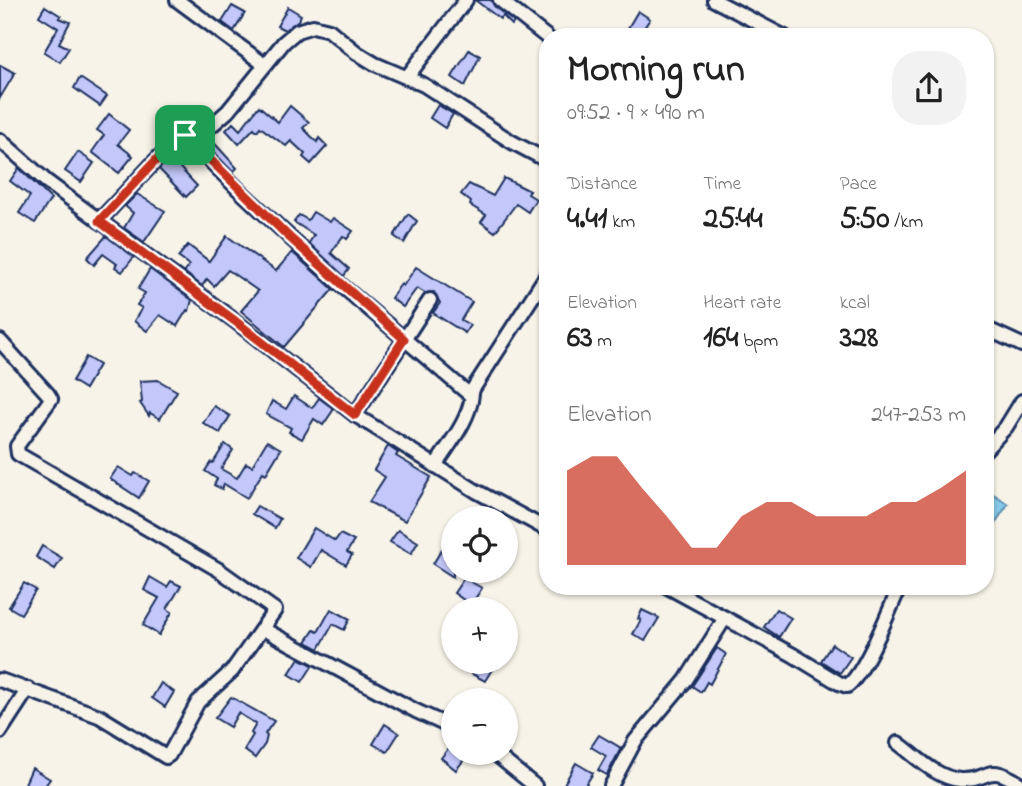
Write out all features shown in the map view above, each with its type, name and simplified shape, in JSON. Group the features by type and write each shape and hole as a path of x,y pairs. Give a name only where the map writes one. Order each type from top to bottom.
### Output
{"street":[{"path":"177,0 265,65"},
{"path":"407,77 466,0"},
{"path":"500,0 539,31"},
{"path":"714,0 768,28"},
{"path":"99,221 159,157 185,135 211,126 228,111 284,42 297,32 313,26 329,30 375,64 424,85 512,142 539,156"},
{"path":"185,135 297,245 470,396 472,402 465,417 435,466"},
{"path":"0,140 46,181 235,321 355,415 435,466 539,525"},
{"path":"470,396 539,287"},
{"path":"355,415 430,300"},
{"path":"994,332 1022,345"},
{"path":"0,341 51,399 17,446 18,454 219,570 275,608 232,671 198,702 166,757 99,716 0,680"},
{"path":"994,439 1006,427 1022,401"},
{"path":"683,595 847,686 853,682 872,648 896,595"},
{"path":"611,786 635,741 687,680 725,618"},
{"path":"263,629 441,722"},
{"path":"0,732 28,690"},
{"path":"898,743 944,776 960,780 972,779 993,771 1006,774 1022,785"},
{"path":"509,765 535,786"}],"water":[{"path":"994,494 1008,504 994,525"}],"building":[{"path":"475,0 491,0 495,7 514,22 512,25 503,16 500,19"},
{"path":"45,6 61,16 59,18 70,22 59,43 69,48 60,62 44,52 58,28 39,16"},
{"path":"232,6 245,13 234,31 222,22"},
{"path":"288,7 301,15 297,22 285,30 277,26"},
{"path":"638,11 650,19 644,28 628,28"},
{"path":"469,50 480,56 465,86 452,77"},
{"path":"0,65 15,73 0,98"},
{"path":"80,78 107,96 100,106 74,88"},
{"path":"438,105 453,114 445,128 430,118"},
{"path":"259,106 278,122 290,106 309,122 303,128 317,142 319,138 327,146 311,164 291,141 286,146 260,127 257,131 254,128 239,144 226,130 233,123 240,130"},
{"path":"109,114 129,130 118,144 133,156 119,173 92,152 104,135 97,130"},
{"path":"208,136 237,168 233,172 201,139"},
{"path":"78,152 94,163 81,182 65,171"},
{"path":"171,158 197,186 186,197 159,169"},
{"path":"19,168 51,199 35,223 19,213 30,196 10,181"},
{"path":"504,178 530,191 528,194 536,199 528,212 516,204 495,232 481,222 486,215 470,205 471,202 461,194 469,184 493,196"},
{"path":"137,194 165,211 144,242 124,228 133,213 125,206"},
{"path":"313,212 330,222 333,218 353,231 347,239 343,236 331,253 349,269 344,276 309,243 314,235 294,222 299,215 308,220"},
{"path":"408,214 417,221 404,243 394,236"},
{"path":"106,236 134,257 122,272 115,267 117,264 103,254 94,265 87,258"},
{"path":"227,236 276,271 292,252 333,289 284,347 241,311 258,291 228,270 214,286 207,279 202,286 184,272 189,265 178,257 188,245 209,261"},
{"path":"416,267 472,302 461,320 470,325 465,333 433,313 440,303 434,292 425,293 417,288 403,307 391,298"},
{"path":"150,269 192,300 189,311 187,310 177,326 160,315 147,331 134,321 142,308 137,305 145,293 138,289"},
{"path":"86,357 99,365 85,389 72,381"},
{"path":"158,380 177,391 160,419 150,413 149,416 140,403 140,381"},
{"path":"294,396 312,408 319,398 334,409 323,425 314,419 302,439 289,432 291,428 266,414 272,401 286,409"},
{"path":"214,406 230,416 220,433 203,423"},
{"path":"267,441 281,449 247,498 224,484 222,489 214,485 217,479 205,471 225,444 233,450 221,469 237,478 246,463 252,466"},
{"path":"388,446 398,453 396,456 431,477 405,521 369,502 385,477 374,470"},
{"path":"118,467 149,481 139,498 110,479"},
{"path":"257,506 280,519 275,528 252,514"},
{"path":"314,528 335,541 340,534 354,541 347,552 352,555 346,565 321,550 311,567 296,558"},
{"path":"398,530 418,542 411,554 390,542"},
{"path":"42,546 62,558 55,569 36,557"},
{"path":"441,551 441,569 433,564"},
{"path":"150,577 167,587 171,581 181,586 167,609 172,612 159,635 143,625 159,598 144,590"},
{"path":"24,583 36,590 21,614 9,607"},
{"path":"461,583 473,583 482,588 476,597 460,597 454,593"},
{"path":"331,609 350,619 344,630 333,624 319,649 306,642 314,630 318,632"},
{"path":"776,609 791,618 779,637 764,627"},
{"path":"642,610 659,618 645,641 633,634 641,620 638,619"},
{"path":"832,644 851,657 840,673 821,661"},
{"path":"717,648 726,654 710,684 707,682 701,692 692,686"},
{"path":"299,658 313,665 302,682 289,674"},
{"path":"472,674 489,674 485,681"},
{"path":"161,683 174,692 165,707 152,698"},
{"path":"231,697 274,721 265,734 265,744 255,758 244,750 256,724 238,713 230,727 215,718"},
{"path":"385,724 399,733 387,752 373,744"},
{"path":"599,735 621,748 607,775 598,770 606,756 591,747"},
{"path":"576,763 593,773 585,786 563,786"},
{"path":"32,768 50,779 45,786 24,786"}],"route":[{"path":"185,135 289,237 404,339 355,415 235,321 99,221 159,157 185,135"}]}
